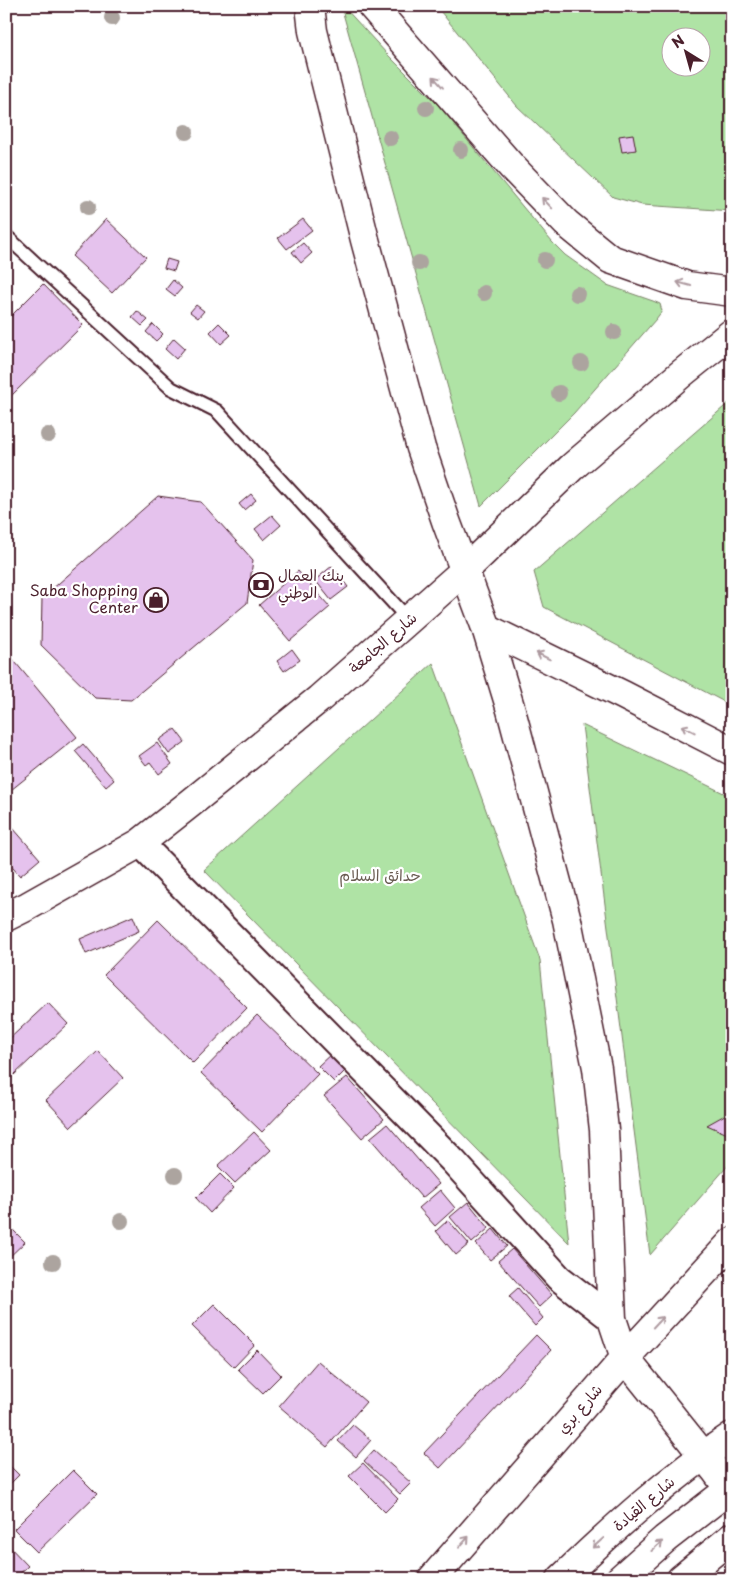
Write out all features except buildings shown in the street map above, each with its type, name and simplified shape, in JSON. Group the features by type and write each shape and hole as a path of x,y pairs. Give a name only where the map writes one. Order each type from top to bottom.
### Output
{"main road":[{"path":"310,6 313,31 418,439 486,628 511,710 567,920 597,1068 604,1130 612,1319 625,1358 731,1490 665,1539 620,1579"},
{"path":"372,6 512,167 566,223 610,259 687,286 732,292"},
{"name":"شارع الجامعة","path":"6,917 140,843 319,699 465,570 572,467 732,333"},
{"path":"486,628 732,751"},
{"name":"شارع بري","path":"432,1579 625,1358 732,1242"},
{"name":"شارع القيادة","path":"561,1579 634,1511 702,1455 732,1436"},
{"path":"682,1579 732,1537"}],"street":[{"path":"140,843 453,1161 559,1278 612,1319"}],"lane":[{"path":"6,236 172,388 217,411 410,620"}],"green space":[{"path":"341,6 439,106 552,242 565,255 607,285 660,304 662,311 574,413 481,506"},
{"path":"436,6 732,6 732,211 642,205 613,197 517,106"},
{"path":"732,400 732,706 544,607 534,572"},
{"name":"حدائق السلام","path":"433,663 540,960 569,1243 204,870"},
{"path":"582,725 732,797 732,1161 650,1255"}],"place":[{"name":"بنك العمال الوطني","path":"261,585"},
{"name":"Saba Shopping Center","path":"156,600"}]}
